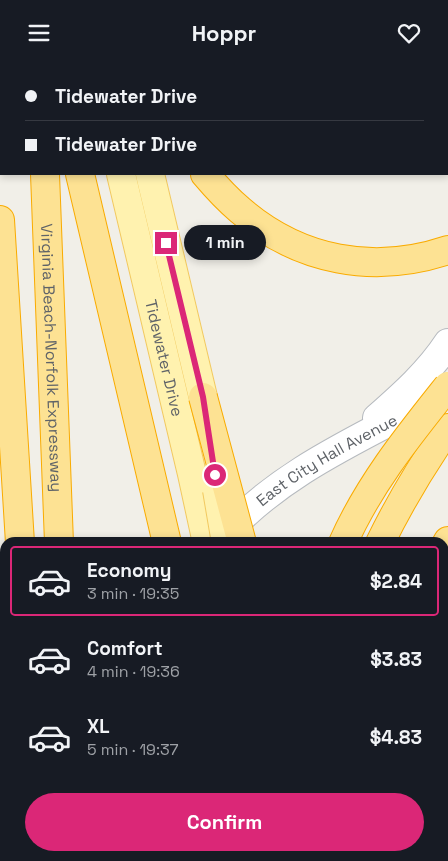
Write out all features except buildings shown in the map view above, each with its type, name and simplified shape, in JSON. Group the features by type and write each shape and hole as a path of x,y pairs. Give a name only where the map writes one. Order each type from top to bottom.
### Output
{"highway":[{"name":"Virginia Beach-Norfolk Expressway","path":"45,175 58,537"},
{"path":"80,175 166,537"},
{"path":"210,180 240,210 273,234 298,247 320,254 378,263 420,257 448,250"},
{"path":"0,220 20,537"},
{"path":"346,537 356,515 383,471 448,386"},
{"path":"203,397 240,537"},
{"path":"383,537 410,487 448,428"}],"main road":[{"name":"Tidewater Drive","path":"120,175 206,537"},
{"name":"Tidewater Drive","path":"150,175 203,397 225,537"},
{"path":"350,442 412,387 448,343"},
{"name":"East City Hall Avenue","path":"222,537 241,516 301,470 448,391"}],"route":[{"path":"166,243 203,397 215,475"}]}
